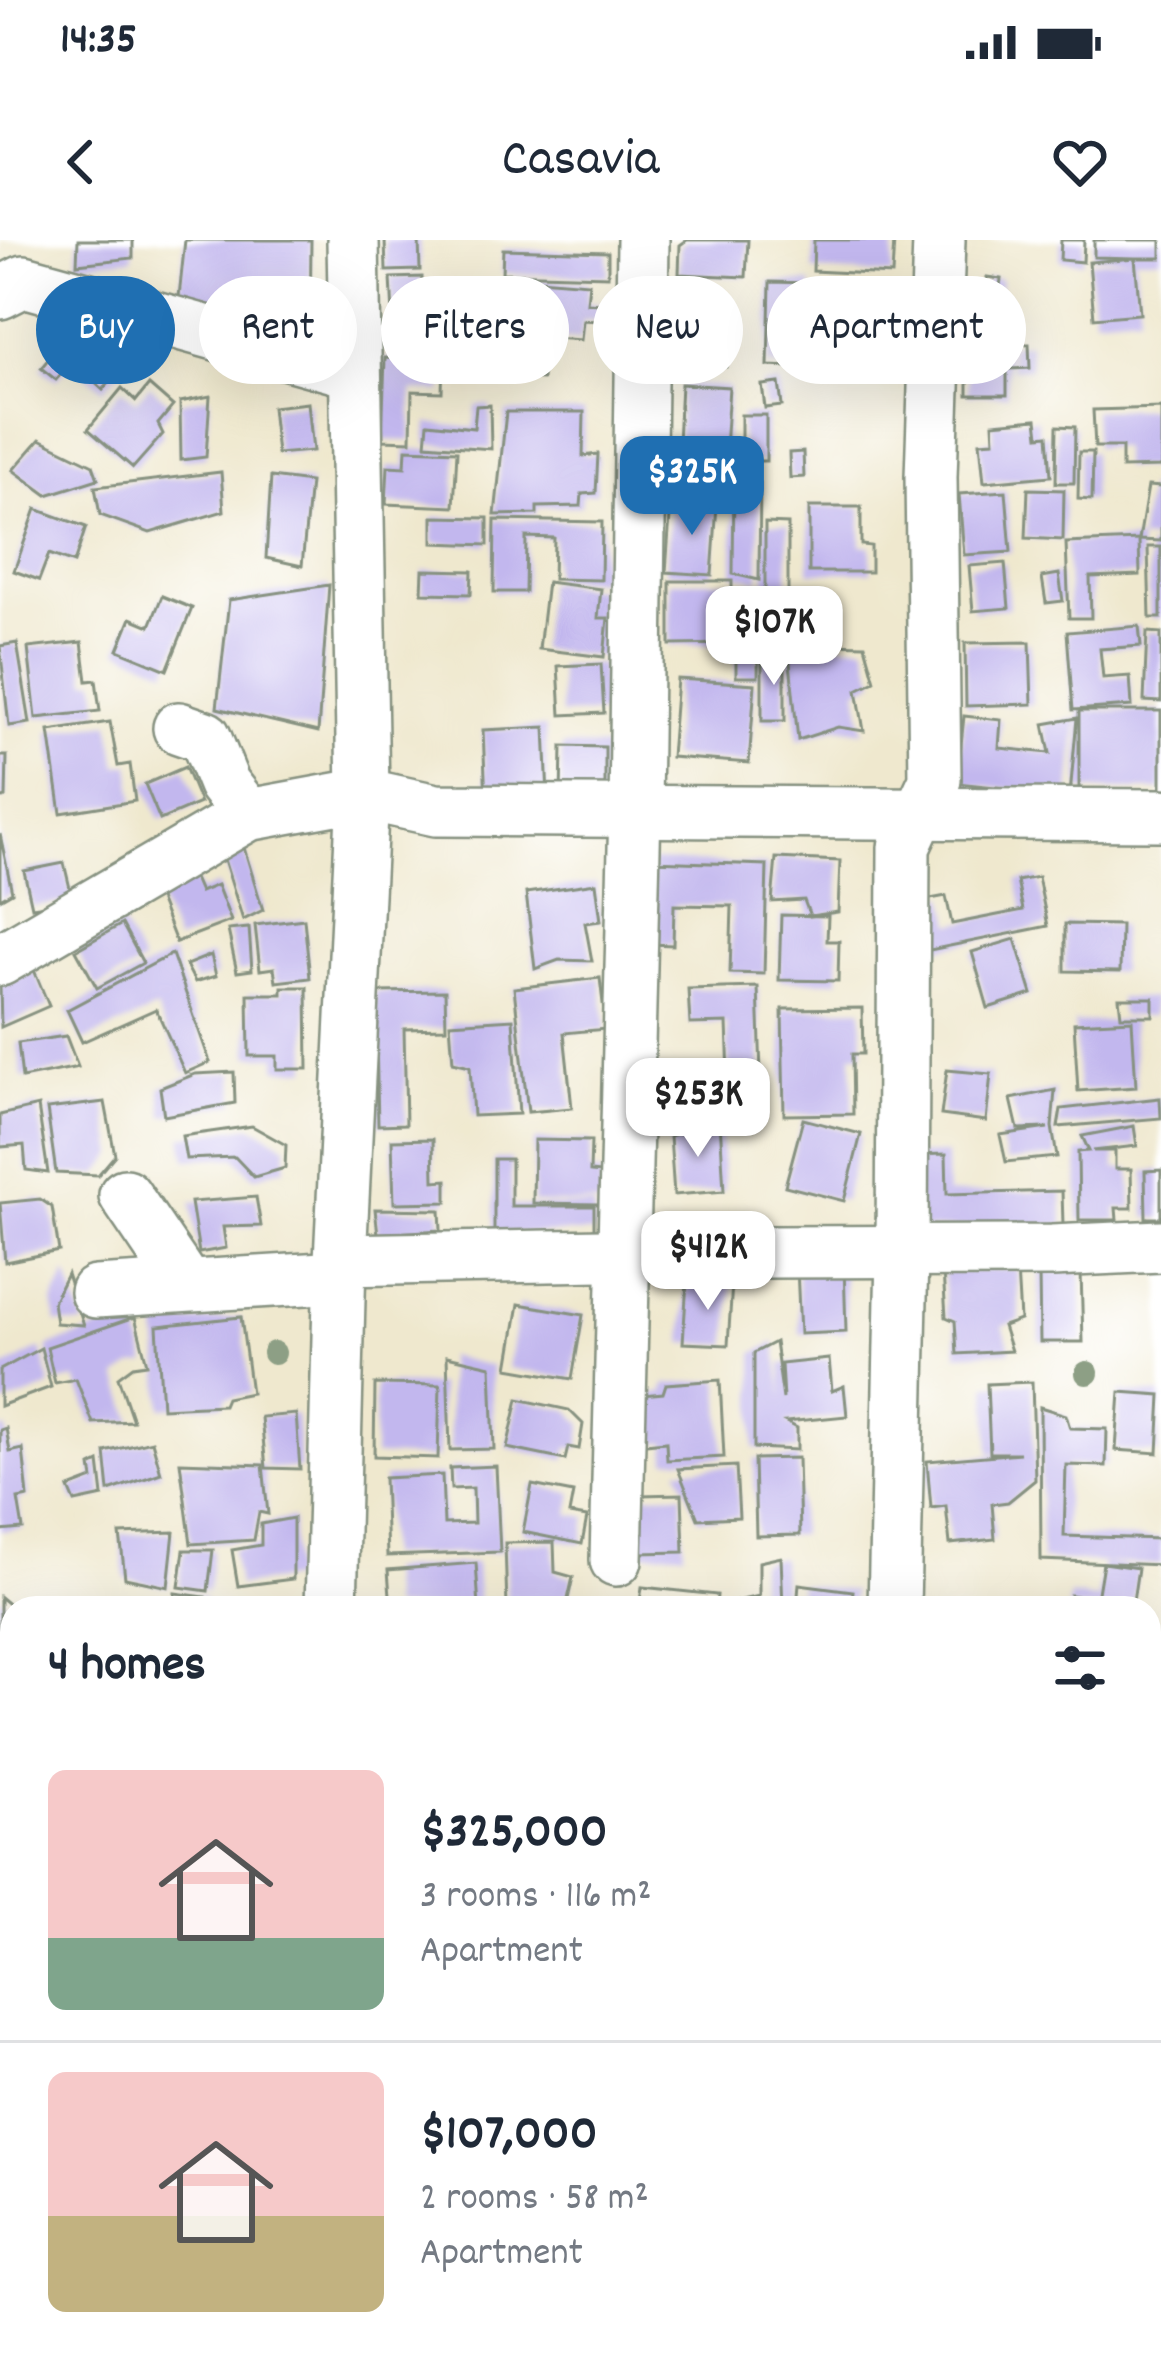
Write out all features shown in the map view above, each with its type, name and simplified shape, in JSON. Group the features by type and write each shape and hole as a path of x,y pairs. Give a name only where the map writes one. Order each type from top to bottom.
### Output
{"street":[{"path":"352,240 352,276"},
{"path":"616,1560 644,240"},
{"path":"894,1596 904,847 935,779 931,477 939,240"},
{"path":"8,281 199,331"},
{"path":"331,1596 339,1269 363,794 353,384"},
{"path":"179,728 206,737 224,784 248,815"},
{"path":"0,960 248,815 363,794 436,810 1161,815"},
{"path":"124,1195 186,1285"},
{"path":"96,1292 339,1269 626,1255 902,1254 1161,1246"}],"building":[{"path":"78,240 133,240 133,258 77,264"},
{"path":"185,240 311,240 311,276 199,276 199,303 179,297"},
{"path":"385,240 419,240 420,270 386,271"},
{"path":"687,240 748,240 746,277 679,274 680,245"},
{"path":"814,240 894,240 892,275 813,271"},
{"path":"1061,240 1084,240 1083,262 1060,260"},
{"path":"1094,240 1161,240 1161,258 1094,257"},
{"path":"503,249 608,252 608,276 502,273"},
{"path":"1135,258 1140,314 1094,318 1089,262"},
{"path":"569,281 589,283 587,303 593,303 593,321 583,320 581,340 569,339"},
{"path":"384,384 442,384 442,392 412,391 411,441 382,440"},
{"path":"681,384 729,387 724,465 677,462"},
{"path":"779,384 782,406 765,408 762,385"},
{"path":"968,384 1007,384 1007,395 968,395"},
{"path":"149,385 173,406 158,424 163,434 133,468 88,429 122,388 136,401"},
{"path":"210,396 206,457 181,460 180,402"},
{"path":"308,403 313,451 277,454 272,407"},
{"path":"490,405 491,449 426,444 428,423 474,428 476,406"},
{"path":"1161,408 1161,467 1122,468 1122,447 1095,447 1093,410"},
{"path":"506,412 584,412 583,456 598,454 596,493 582,494 581,506 495,515"},
{"path":"741,415 766,415 766,461 741,461"},
{"path":"1037,419 1039,436 1048,435 1051,476 984,482 980,442 994,441 993,423"},
{"path":"1057,426 1075,427 1074,483 1056,483"},
{"path":"40,439 93,465 98,479 47,495 13,470"},
{"path":"406,449 457,451 454,507 386,504 388,466 405,467"},
{"path":"803,452 804,477 790,478 789,453"},
{"path":"1079,452 1093,452 1092,500 1078,499"},
{"path":"221,472 224,511 150,533 100,515 95,487"},
{"path":"271,477 310,482 302,566 266,558"},
{"path":"734,483 760,483 759,580 733,574"},
{"path":"1148,486 1161,487 1161,541 1139,540"},
{"path":"1028,489 1064,490 1063,540 1026,538"},
{"path":"1006,491 1011,552 964,555 959,494"},
{"path":"671,502 717,505 712,575 666,572"},
{"path":"809,507 861,507 861,545 871,546 871,572 809,572"},
{"path":"36,509 86,527 74,563 49,554 39,580 14,571"},
{"path":"433,517 488,518 488,545 433,543"},
{"path":"495,520 602,522 601,580 553,579 554,538 526,537 525,592 494,592"},
{"path":"765,523 788,524 788,597 765,597"},
{"path":"1139,540 1140,575 1090,577 1091,618 1069,618 1066,543"},
{"path":"1148,547 1161,547 1161,618 1150,618"},
{"path":"1005,563 1009,608 973,611 969,566"},
{"path":"423,570 472,571 471,594 422,593"},
{"path":"1059,574 1063,601 1046,603 1042,577"},
{"path":"670,581 732,581 732,644 670,645"},
{"path":"547,582 601,589 598,618 608,618 604,657 539,649"},
{"path":"329,585 318,732 217,708 229,600"},
{"path":"162,596 192,608 167,670 118,650 131,618 150,626"},
{"path":"736,604 759,604 758,677 736,677"},
{"path":"1139,626 1141,646 1100,649 1103,678 1130,676 1132,706 1073,710 1067,632"},
{"path":"1147,632 1161,633 1161,702 1144,701"},
{"path":"82,642 87,681 96,680 100,711 36,718 28,648"},
{"path":"1030,642 1032,704 966,706 965,643"},
{"path":"17,643 30,723 9,726 0,646"},
{"path":"788,643 865,645 875,681 857,690 864,731 838,727 798,740"},
{"path":"762,654 785,654 785,721 762,721"},
{"path":"601,664 604,713 561,715 558,666"},
{"path":"677,679 755,684 749,763 671,757"},
{"path":"1079,711 1161,711 1161,790 1079,790"},
{"path":"964,716 1001,720 999,748 1050,753 1044,724 1077,718 1070,795 957,783"},
{"path":"110,722 118,766 130,764 135,801 61,813 49,731"},
{"path":"545,727 548,798 486,800 483,730"},
{"path":"562,746 605,747 605,798 561,797"},
{"path":"0,756 7,756 6,797 0,799"},
{"path":"185,767 200,803 160,820 145,784"},
{"path":"0,834 12,892 0,899"},
{"path":"241,838 263,910 243,920 221,850"},
{"path":"776,858 840,861 838,912 810,916 804,900 772,902"},
{"path":"652,861 767,865 764,974 730,973 732,906 674,905 673,945 650,944"},
{"path":"64,863 73,901 32,907 24,871"},
{"path":"193,876 200,892 217,885 231,921 176,942 156,891"},
{"path":"1038,877 1048,926 930,950 920,901 946,896 952,924 1023,910 1017,881"},
{"path":"596,883 601,921 585,923 592,961 559,960 535,969 526,893"},
{"path":"781,915 828,916 827,941 839,941 838,981 779,980"},
{"path":"304,919 310,978 276,982 274,968 260,970 255,925"},
{"path":"122,924 143,963 97,988 76,950"},
{"path":"1065,924 1121,925 1120,972 1065,971"},
{"path":"249,928 252,970 237,972 228,930"},
{"path":"1015,939 1032,994 988,1008 972,952"},
{"path":"172,954 210,1062 185,1073 156,1009 82,1042 67,1010"},
{"path":"211,955 216,976 195,982 186,965"},
{"path":"34,970 49,1006 1,1027 0,985"},
{"path":"600,978 606,1029 564,1033 572,1108 528,1112 514,988"},
{"path":"282,987 307,987 308,1069 277,1069 277,1056 249,1056 248,994 282,994"},
{"path":"758,987 762,1102 730,1103 727,1023 690,1024 688,989"},
{"path":"445,991 446,1028 404,1029 406,1124 378,1125 375,992"},
{"path":"1119,998 1153,998 1153,1016 1121,1016"},
{"path":"862,1008 863,1054 852,1054 853,1114 784,1115 782,1009"},
{"path":"513,1019 519,1114 473,1116 470,1066 453,1062 450,1023"},
{"path":"1132,1020 1136,1087 1078,1091 1074,1023"},
{"path":"66,1036 78,1067 22,1078 18,1043"},
{"path":"947,1070 991,1074 986,1121 941,1115"},
{"path":"234,1072 235,1103 164,1116 160,1088 195,1074"},
{"path":"1055,1090 1052,1127 1057,1157 1006,1162 1000,1135 1048,1128 1018,1129 1011,1099"},
{"path":"1160,1098 1161,1118 1058,1127 1061,1109"},
{"path":"105,1102 115,1155 98,1175 56,1173 47,1109"},
{"path":"38,1106 48,1173 26,1170 24,1145 0,1147 0,1115"},
{"path":"803,1119 861,1134 844,1201 785,1186"},
{"path":"720,1120 724,1191 674,1195 670,1136"},
{"path":"252,1126 286,1145 285,1168 254,1177 235,1157 186,1159 182,1136"},
{"path":"1134,1126 1137,1146 1093,1151 1115,1151 1115,1169 1131,1169 1132,1208 1116,1208 1117,1220 1079,1220 1078,1152 1089,1151 1082,1136"},
{"path":"433,1139 434,1181 447,1180 447,1202 394,1203 392,1140"},
{"path":"534,1140 591,1141 590,1172 601,1173 600,1204 533,1203"},
{"path":"946,1154 947,1194 1062,1191 1063,1225 915,1229 913,1155"},
{"path":"494,1159 511,1159 511,1206 594,1206 594,1233 494,1233"},
{"path":"1161,1170 1161,1218 1146,1218 1145,1171"},
{"path":"256,1197 261,1226 223,1227 226,1248 199,1253 191,1202"},
{"path":"40,1199 52,1207 59,1251 5,1262 0,1203"},
{"path":"375,1209 440,1210 441,1230 378,1234"},
{"path":"844,1266 846,1332 800,1334 797,1268"},
{"path":"1017,1269 1020,1320 1003,1326 1011,1351 957,1354 955,1321 946,1317 943,1272"},
{"path":"1081,1271 1083,1342 1040,1342 1039,1272"},
{"path":"67,1274 84,1325 56,1323 53,1302"},
{"path":"687,1281 732,1283 728,1345 683,1343"},
{"path":"519,1304 583,1315 572,1379 508,1368"},
{"path":"135,1317 147,1364 133,1366 118,1377 133,1421 93,1423 76,1379 55,1383 47,1347"},
{"path":"241,1317 251,1393 226,1398 223,1405 162,1408 157,1326"},
{"path":"775,1342 783,1399 781,1364 829,1359 832,1391 844,1386 847,1416 786,1422 797,1428 797,1450 754,1448 754,1353"},
{"path":"41,1348 51,1387 0,1406 0,1370"},
{"path":"447,1356 491,1366 494,1449 450,1450"},
{"path":"720,1380 724,1457 667,1460 666,1442 645,1444 642,1395 663,1393 666,1384"},
{"path":"1032,1382 1035,1480 1008,1502 992,1504 995,1539 950,1544 946,1506 931,1508 927,1461 1020,1453 990,1453 987,1384"},
{"path":"375,1384 440,1385 438,1458 374,1456"},
{"path":"1120,1392 1161,1395 1158,1453 1116,1450"},
{"path":"518,1399 569,1410 583,1424 579,1449 568,1447 565,1460 507,1448"},
{"path":"1040,1407 1066,1415 1070,1428 1107,1429 1106,1466 1066,1465 1064,1536 1161,1539 1161,1565 1041,1560"},
{"path":"296,1414 300,1469 266,1468 261,1417"},
{"path":"6,1428 10,1452 23,1449 28,1497 18,1499 23,1529 0,1531 0,1430"},
{"path":"152,1441 161,1473 109,1491 105,1452"},
{"path":"798,1458 800,1535 756,1536 754,1459"},
{"path":"99,1462 103,1496 75,1502 69,1488 93,1479 91,1466"},
{"path":"180,1462 263,1465 268,1514 259,1512 254,1540 191,1544"},
{"path":"496,1466 500,1552 387,1556 384,1478 442,1475 444,1524 474,1523 473,1488 451,1489 450,1468"},
{"path":"736,1466 739,1517 698,1519 678,1469"},
{"path":"532,1485 573,1493 569,1514 587,1517 582,1544 523,1532"},
{"path":"682,1494 684,1552 638,1553 640,1495"},
{"path":"293,1518 293,1579 238,1586 232,1550 261,1545 261,1524"},
{"path":"174,1532 168,1587 125,1578 120,1534"},
{"path":"554,1542 555,1572 573,1577 569,1596 507,1596 505,1543"},
{"path":"184,1550 213,1550 208,1591 179,1587"},
{"path":"781,1557 783,1596 759,1596 759,1562"},
{"path":"476,1563 478,1596 390,1596 388,1570"},
{"path":"1103,1563 1138,1568 1134,1596 1098,1596"},
{"path":"799,1584 853,1591 852,1596 798,1596"},
{"path":"642,1587 717,1596 641,1596"}]}
